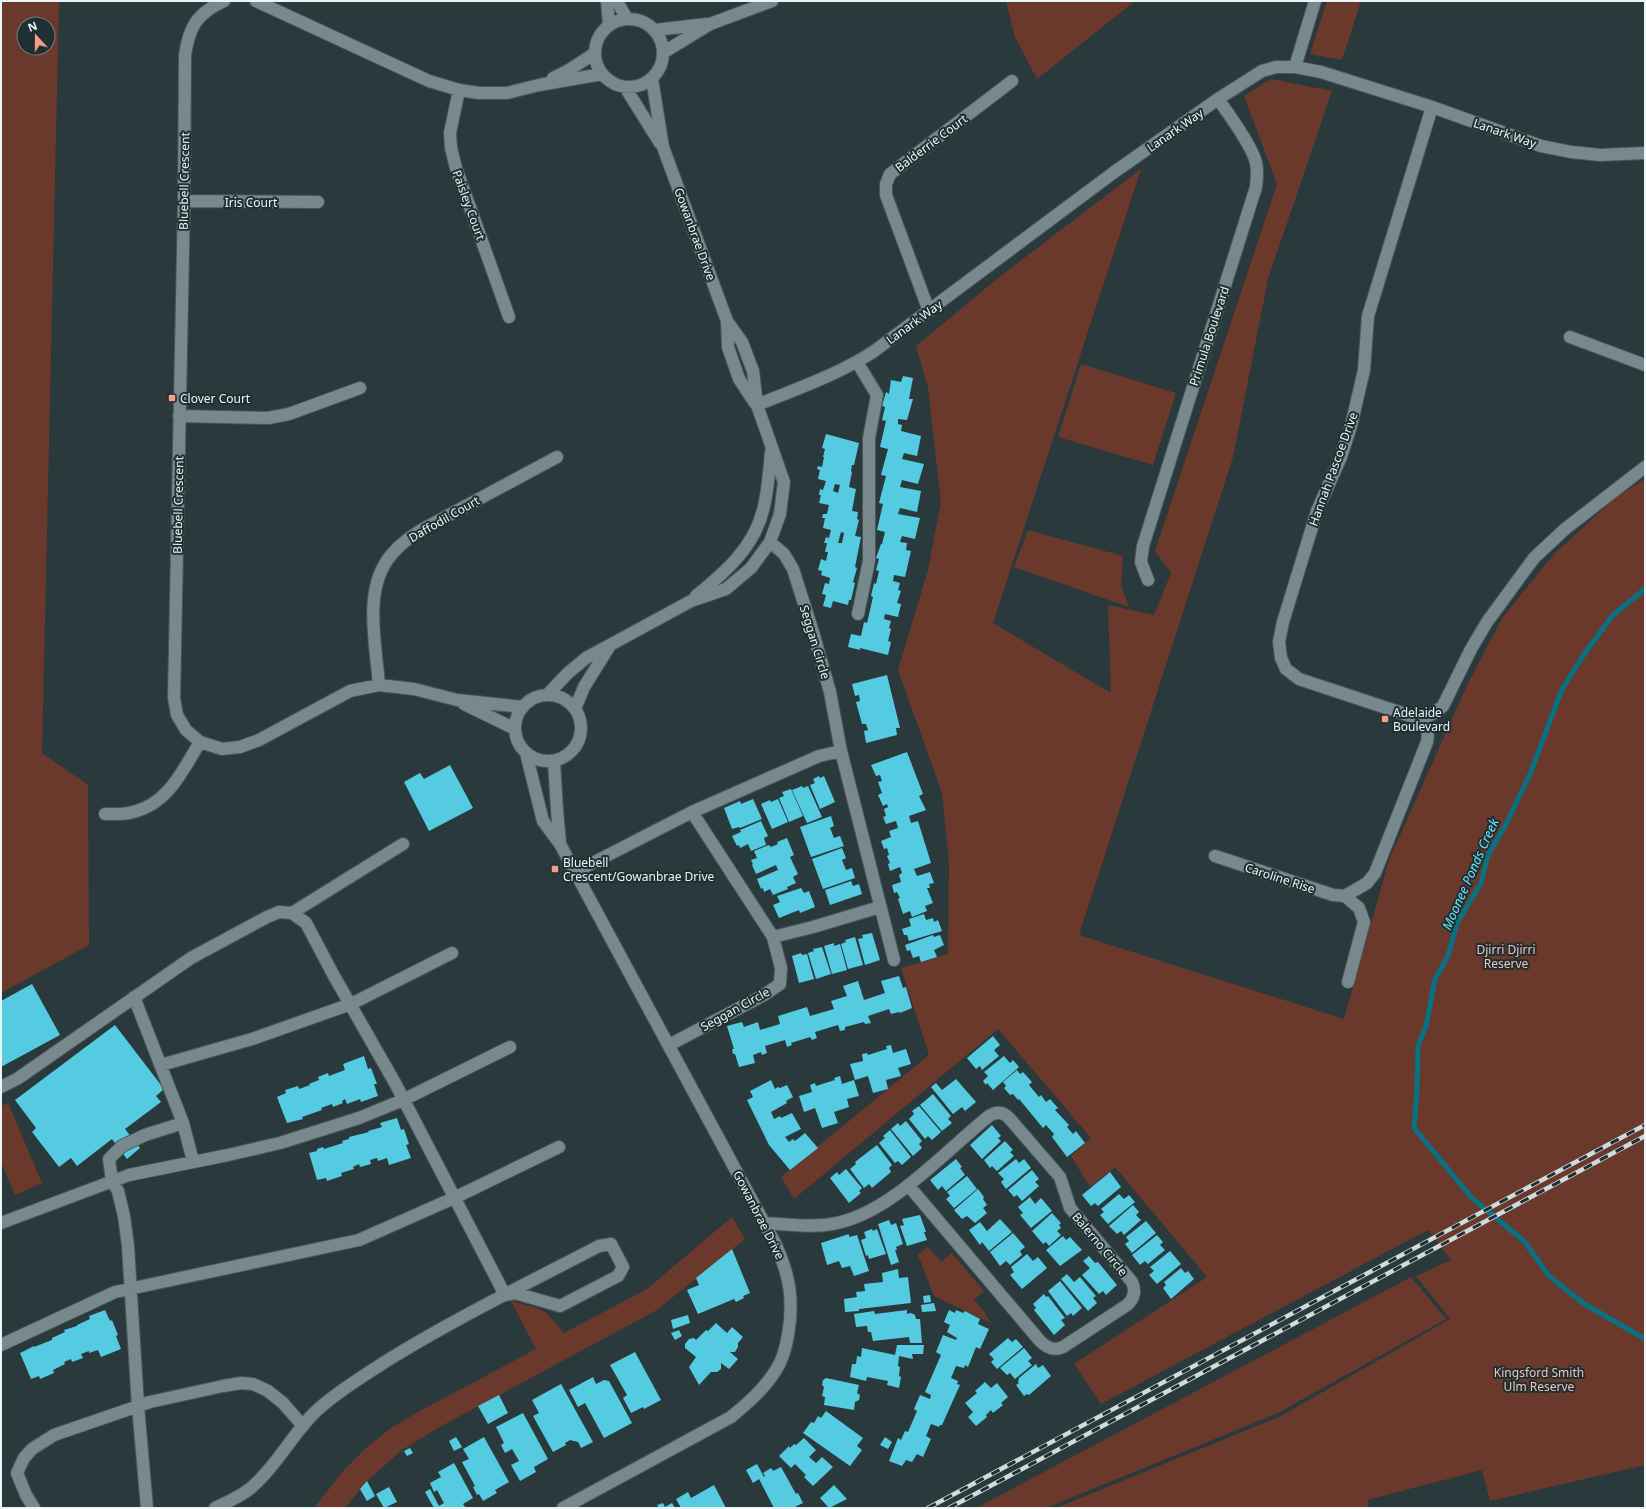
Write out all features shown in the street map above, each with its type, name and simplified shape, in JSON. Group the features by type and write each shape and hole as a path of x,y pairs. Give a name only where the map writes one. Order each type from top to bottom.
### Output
{"street":[{"name":"Bluebell Crescent","path":"224,1 210,4 195,22 187,38 185,55 184,201 174,698 177,715 186,730 200,742 222,749 240,747 259,740 350,691 379,686 414,689 457,700 523,706"},
{"path":"256,1 429,80 459,90 479,93 507,93 539,85 602,74"},
{"path":"607,1 609,25"},
{"path":"617,1 627,19"},
{"path":"664,52 710,24 772,1"},
{"path":"1294,67 1315,1"},
{"path":"627,19 642,21 655,30 663,44 664,52 663,62 659,71 652,79 635,87 625,87 612,83 602,74 597,64 595,53 599,37 609,25 627,19"},
{"path":"655,30 710,24"},
{"path":"539,85 569,70 595,53"},
{"name":"Lanark Way","path":"757,405 830,375 857,362 929,311 1101,182 1218,99 1262,71 1276,67 1294,67 1321,72 1432,107 1549,148 1600,155 1645,153"},
{"name":"Gowanbrae Drive","path":"652,79 663,147 727,321 742,342 753,371 757,405 771,449 784,482 780,514 770,542 751,568 726,590 691,601"},
{"name":"Balderrie Court","path":"929,311 886,195 886,184 890,174 1012,81"},
{"name":"Gowanbrae Drive","path":"625,87 663,147"},
{"name":"Paisley Court","path":"459,90 450,133 451,148 456,168 509,317"},
{"name":"Primula Boulevard","path":"1148,580 1141,562 1143,546 1256,187 1256,161 1251,150 1218,99"},
{"name":"Hannah Pascoe Drive","path":"1420,719 1299,679 1286,669 1281,658 1279,642 1283,622 1317,511 1338,464 1351,426 1364,370 1368,316 1432,107"},
{"name":"Iris Court","path":"184,201 318,202"},
{"path":"1570,337 1645,365"},
{"path":"857,362 877,395 869,438 869,561 858,614"},
{"path":"179,416 268,418 289,414 360,388"},
{"name":"Gowanbrae Drive","path":"547,695 568,673 586,658 691,601 727,571 743,552 755,531 763,512 771,449"},
{"name":"Daffodil Court","path":"379,686 373,608 375,589 382,569 391,554 405,541 423,528 557,457"},
{"path":"1348,982 1364,922 1359,908 1345,896 1367,884 1375,873 1427,742 1428,735 1426,726 1420,719 1432,714 1443,706 1471,649 1487,622 1534,558 1571,524 1645,467"},
{"name":"Seggan Circle","path":"770,542 784,554 793,569 830,692 841,751 894,960"},
{"name":"Gowanbrae Drive","path":"575,709 584,687 610,646"},
{"path":"547,695 562,699 575,709 581,726 580,736 571,752 563,758 554,761 534,759 526,753 516,738 515,729 518,713 523,706 530,701 547,695"},
{"name":"Bluebell Crescent","path":"457,700 515,729"},
{"path":"105,814 132,813 149,807 159,800 174,784 200,742"},
{"path":"575,872 692,812 819,756 841,751"},
{"name":"Gowanbrae Drive","path":"526,753 543,821 560,844 783,1259 791,1295 791,1316 786,1346 776,1369 755,1397 731,1417 563,1508"},
{"name":"Gowanbrae Drive","path":"554,761 560,844"},
{"name":"Seggan Circle","path":"669,1045 764,995 780,984 781,968 773,937 692,812"},
{"path":"292,913 402,844"},
{"name":"Caroline Rise","path":"1216,856 1333,895 1345,896"},
{"path":"773,937 880,907"},
{"path":"1,1087 16,1079 191,958 228,937 280,912 292,913 306,923 403,1100 506,1295"},
{"path":"161,1065 252,1039 351,1004 452,953"},
{"path":"134,997 183,1123 193,1161"},
{"path":"1,1224 128,1175 280,1143 359,1118 403,1100 510,1047"},
{"name":"Balerno Circle","path":"764,1223 826,1225 842,1222 865,1214 908,1185 989,1116 997,1112 1005,1114 1060,1177 1070,1208 1132,1282 1134,1289 1132,1299 1127,1305 1063,1347 1056,1349 1048,1348 1040,1341 908,1185"},
{"path":"146,1508 131,1288 124,1216 118,1191 112,1181 109,1159 122,1146 145,1135 183,1123"},
{"path":"1,1345 115,1292 351,1242 454,1198 559,1147"},
{"path":"215,1508 240,1496 252,1487 264,1475 303,1426 322,1405 414,1344 506,1295 599,1246 612,1244 623,1267 618,1276 560,1306 515,1293 506,1295"},
{"path":"34,1508 26,1495 17,1472 24,1458 32,1449 54,1435 150,1402 223,1386 241,1383 253,1384 268,1391 283,1403 303,1426"}],"green space":[{"path":"1,1 59,1 42,753 88,785 89,945 1,993"},
{"path":"1006,1 1135,1 1037,79 1015,37"},
{"path":"1327,1 1361,1 1342,60 1310,54"},
{"path":"1271,79 1332,91 1268,279 1233,457 1079,935 1344,1019 1389,860 1469,681 1503,617 1554,554 1615,498 1645,479 1645,1465 1490,1501 1482,1470 1367,1500 1369,1508 1056,1508 1281,1416 1450,1319 1416,1276 1451,1260 1428,1230 1101,1404 1074,1364 1207,1277 1115,1167 1090,1187 1071,1156 1091,1138 998,1029 794,1199 781,1177 929,1055 901,968 948,954 949,863 942,793 898,670 928,570 941,502 928,388 916,346 1003,274 1141,169 993,623 1111,693 1108,605 1154,615 1171,573 1155,551 1277,184 1244,96"},
{"path":"1081,364 1176,393 1153,465 1058,437"},
{"path":"1028,530 1123,556 1121,585 1129,607 1014,567"},
{"path":"8,1103 42,1183 15,1195 1,1162 1,1106"},
{"path":"732,1217 745,1239 657,1310 438,1428 402,1450 367,1481 345,1508 314,1508 344,1470 366,1448 391,1428 536,1349 511,1301 534,1307 547,1313 564,1333 647,1289"},
{"path":"928,1247 941,1262 952,1253 984,1291 974,1300 993,1324 934,1296 918,1255"},
{"path":"1411,1277 1446,1319 1278,1413 1046,1508 976,1508"}],"building":[{"path":"903,376 913,378 909,399 913,399 907,420 898,419 898,424 902,425 901,431 921,436 917,456 904,453 902,459 924,464 918,484 902,480 900,487 921,491 917,512 900,508 898,514 920,518 915,539 902,536 900,542 907,543 906,550 911,551 905,577 894,575 893,581 900,583 898,590 901,591 897,603 901,604 898,617 885,614 884,619 891,621 888,641 891,642 888,655 860,648 860,650 848,647 851,634 861,636 864,622 867,623 873,597 871,596 874,583 876,584 879,571 876,570 879,559 876,558 885,532 877,530 883,504 879,503 886,476 881,475 888,449 880,447 886,421 882,420 885,407 882,406 886,392 889,394 891,380 901,382"},
{"path":"826,434 859,443 854,465 852,465 849,487 856,489 852,511 858,512 857,519 859,520 855,536 861,537 855,567 857,568 853,582 855,583 851,600 849,600 848,605 833,601 831,608 823,606 826,595 822,594 825,583 829,584 830,578 821,575 822,571 818,570 821,559 826,561 828,552 825,552 827,543 824,543 826,537 829,538 831,530 823,528 825,518 822,518 823,514 827,514 829,505 819,503 821,495 819,495 820,489 823,490 826,481 818,479 820,470 817,469 818,466 822,467 824,457 825,449 822,448","holes":["835,484 840,485 838,493 833,491","841,532 844,533 842,543 838,543"]},
{"path":"887,675 900,728 896,728 897,735 866,743 864,731 868,730 866,724 862,724 856,702 860,701 859,695 855,696 852,684"},
{"path":"907,752 923,794 919,796 926,810 909,816 911,823 918,821 931,863 914,869 917,876 930,872 934,883 929,884 930,888 927,888 933,903 925,906 927,911 912,917 910,911 903,914 898,899 900,898 897,892 894,893 892,885 901,882 899,875 902,873 900,867 890,871 887,848 884,849 881,841 891,837 889,831 898,828 896,821 886,824 883,817 886,816 884,809 888,807 887,804 883,806 878,795 882,793 878,782 882,781 880,775 876,776 871,765"},
{"path":"450,765 473,808 429,831 404,782 420,773 424,779"},
{"path":"819,776 820,778 824,776 835,802 820,809 810,785 815,783 813,779"},
{"path":"802,786 803,788 808,786 822,817 807,823 792,790"},
{"path":"791,789 803,816 789,822 779,798 784,796 782,792"},
{"path":"753,799 762,819 740,828 732,829 724,808 740,801 741,804"},
{"path":"778,799 788,822 772,829 761,804 770,800 771,802"},
{"path":"831,816 834,826 830,828 834,838 840,836 844,846 811,857 800,827"},
{"path":"761,821 768,836 764,838 766,845 751,851 748,844 740,848 739,845 737,846 732,836 741,832 740,830"},
{"path":"787,838 794,855 790,857 798,874 793,877 796,883 787,887 788,889 773,895 770,889 764,892 763,888 761,889 757,879 778,870 776,865 756,874 751,860 757,858 754,851 769,845 771,847 778,844 777,842"},
{"path":"842,848 846,858 842,860 846,870 852,868 855,878 823,889 812,859"},
{"path":"851,881 853,886 859,884 862,894 830,905 825,890"},
{"path":"801,888 804,893 809,891 815,907 800,913 799,910 779,918 773,905 780,902 777,896"},
{"path":"924,914 926,920 933,918 934,922 938,920 942,931 909,941 907,935 904,935 902,929 911,926 909,919"},
{"path":"872,933 880,960 865,965 858,939 863,938 862,935"},
{"path":"933,935 934,937 940,935 944,945 934,950 937,957 921,962 919,956 913,958 910,950 907,951 905,945"},
{"path":"855,937 863,965 848,969 841,944 846,942 845,940"},
{"path":"834,943 834,946 840,944 847,970 832,974 824,946"},
{"path":"822,947 831,974 816,979 808,953 814,951 813,949"},
{"path":"801,953 802,955 807,954 814,979 799,983 792,956"},
{"path":"899,976 903,988 906,987 912,1008 900,1013 891,1014 889,1009 868,1016 871,1023 865,1024 864,1022 845,1027 845,1030 840,1031 838,1025 815,1032 817,1038 812,1040 810,1037 791,1043 792,1045 787,1047 785,1040 765,1046 767,1053 762,1055 761,1052 753,1055 755,1063 739,1067 735,1054 733,1054 732,1049 734,1049 727,1026 742,1022 744,1027 758,1022 760,1030 780,1024 778,1016 807,1007 810,1016 834,1009 831,1001 847,996 843,986 858,981 864,1000 885,993 881,981"},
{"path":"32,984 60,1035 1,1067 1,1001"},
{"path":"115,1025 164,1089 156,1096 161,1102 125,1129 140,1148 127,1159 112,1139 77,1166 71,1158 59,1167 32,1132 36,1128 15,1100"},
{"path":"993,1036 1000,1045 994,1050 999,1056 982,1070 980,1066 976,1069 967,1058"},
{"path":"891,1045 893,1053 906,1049 911,1064 898,1068 901,1076 886,1080 888,1089 873,1093 868,1076 855,1080 850,1064 863,1061 862,1054 867,1053 868,1055 887,1049 886,1046"},
{"path":"364,1056 368,1069 371,1068 377,1084 374,1084 378,1096 361,1102 360,1099 347,1104 345,1099 342,1101 343,1103 333,1107 332,1104 321,1108 322,1110 302,1117 303,1119 287,1123 277,1097 286,1093 285,1090 298,1086 299,1089 319,1080 318,1077 328,1073 329,1076 345,1070 343,1064"},
{"path":"1004,1056 1010,1063 1013,1060 1019,1067 993,1090 983,1081 988,1076 984,1072"},
{"path":"1017,1070 1020,1074 1023,1072 1032,1082 1029,1085 1039,1097 1041,1095 1046,1102 1050,1099 1058,1108 1055,1110 1069,1125 1067,1127 1073,1134 1076,1131 1085,1143 1067,1157 1052,1137 1054,1134 1046,1125 1043,1128 1019,1099 1018,1100 1013,1094 1010,1095 1004,1088 1006,1086 1003,1082"},
{"path":"840,1076 842,1084 854,1080 859,1096 847,1099 849,1107 834,1112 838,1123 822,1128 815,1108 804,1112 799,1096 812,1092 810,1085 815,1083 816,1086 835,1080 834,1078"},
{"path":"956,1079 976,1102 965,1111 962,1107 953,1114 931,1087 936,1083 942,1090"},
{"path":"771,1080 775,1089 787,1085 793,1097 786,1101 787,1103 771,1112 774,1119 780,1116 781,1118 792,1113 801,1129 785,1137 789,1142 793,1139 795,1141 805,1133 818,1148 790,1170 769,1145 747,1100 753,1097 750,1091"},
{"path":"933,1094 951,1116 948,1119 952,1123 942,1131 920,1105"},
{"path":"919,1106 941,1132 932,1140 928,1136 925,1139 909,1119 914,1114 912,1111"},
{"path":"397,1118 401,1130 404,1129 409,1144 406,1145 411,1158 389,1165 387,1158 378,1161 377,1158 370,1160 371,1164 360,1167 359,1164 353,1167 354,1169 341,1173 342,1176 327,1181 326,1178 317,1180 309,1153 317,1151 317,1149 323,1147 324,1149 343,1143 342,1141 349,1139 349,1137 382,1127 380,1123"},
{"path":"906,1121 922,1141 919,1144 922,1148 913,1156 891,1129 898,1123 900,1126"},
{"path":"992,1125 1001,1136 998,1138 1001,1141 982,1159 970,1145"},
{"path":"890,1130 911,1157 902,1165 898,1161 895,1163 879,1143 885,1138 883,1136"},
{"path":"1005,1141 1013,1150 1010,1152 1014,1156 997,1171 992,1166 990,1168 984,1160"},
{"path":"877,1145 892,1165 889,1168 891,1172 872,1188 869,1184 864,1188 850,1169 856,1164 855,1162"},
{"path":"956,1159 962,1167 960,1168 965,1175 946,1191 942,1186 938,1190 930,1180"},
{"path":"1016,1159 1019,1163 1024,1159 1031,1168 1006,1189 1001,1182 1004,1179 998,1173"},
{"path":"846,1169 862,1188 859,1191 861,1193 849,1203 830,1178 837,1172 839,1175"},
{"path":"1032,1170 1039,1179 1035,1182 1039,1186 1022,1201 1017,1195 1014,1197 1008,1190"},
{"path":"1110,1172 1121,1187 1098,1206 1095,1203 1091,1206 1082,1195"},
{"path":"967,1176 977,1189 954,1208 946,1199 950,1196 947,1192"},
{"path":"978,1189 984,1197 983,1199 987,1205 983,1208 987,1213 975,1223 967,1216 962,1219 954,1210"},
{"path":"1119,1194 1124,1199 1129,1195 1135,1202 1108,1224 1100,1215 1104,1212 1101,1209"},
{"path":"1030,1197 1035,1204 1041,1198 1052,1211 1031,1228 1020,1215 1023,1213 1018,1207"},
{"path":"1133,1205 1139,1212 1136,1215 1141,1220 1124,1235 1121,1231 1117,1234 1109,1226"},
{"path":"1052,1213 1061,1223 1059,1225 1061,1228 1057,1231 1061,1235 1049,1246 1046,1242 1043,1244 1032,1231"},
{"path":"920,1215 927,1240 907,1246 900,1226 904,1225 902,1219"},
{"path":"1000,1219 1012,1232 989,1251 982,1242 980,1245 969,1230 980,1222 987,1231"},
{"path":"889,1220 891,1225 896,1223 903,1244 896,1247 897,1250 895,1250 899,1262 891,1265 878,1224"},
{"path":"1146,1221 1156,1233 1132,1253 1125,1244 1129,1241 1126,1237"},
{"path":"872,1229 873,1231 877,1229 886,1254 869,1259 868,1255 866,1256 861,1240 866,1238 864,1232"},
{"path":"1013,1233 1025,1247 1020,1251 1022,1255 1010,1265 1006,1261 1000,1266 990,1252"},
{"path":"849,1234 849,1237 857,1235 869,1271 854,1276 850,1266 842,1268 839,1261 827,1265 821,1243"},
{"path":"1157,1235 1163,1242 1160,1245 1165,1250 1148,1264 1145,1261 1140,1265 1132,1255"},
{"path":"1063,1236 1066,1240 1070,1237 1082,1250 1060,1266 1046,1250"},
{"path":"732,1249 750,1293 743,1296 744,1298 736,1302 734,1299 698,1314 687,1290 699,1285 696,1278"},
{"path":"1170,1251 1181,1264 1157,1284 1149,1275 1154,1271 1150,1267"},
{"path":"1027,1254 1033,1261 1038,1257 1047,1268 1022,1289 1010,1275 1014,1272 1011,1267"},
{"path":"1089,1256 1095,1263 1098,1262 1117,1285 1106,1295 1103,1291 1099,1294 1082,1275 1090,1268 1083,1261"},
{"path":"1181,1268 1185,1273 1188,1271 1194,1279 1171,1299 1163,1288 1166,1285 1164,1282"},
{"path":"898,1269 899,1278 908,1277 911,1303 845,1312 844,1299 857,1297 856,1292 865,1291 864,1284 883,1282 882,1273"},
{"path":"1067,1274 1074,1282 1080,1277 1096,1296 1093,1298 1097,1303 1088,1311 1061,1279"},
{"path":"1060,1281 1082,1308 1073,1316 1071,1313 1067,1316 1048,1291"},
{"path":"1044,1294 1046,1297 1048,1296 1065,1318 1061,1320 1065,1325 1054,1335 1034,1310 1036,1308 1033,1304"},
{"path":"930,1295 931,1302 924,1303 923,1296"},
{"path":"934,1303 936,1311 922,1312 921,1305"},
{"path":"105,1310 110,1321 112,1320 118,1335 116,1336 121,1349 101,1357 98,1350 89,1353 89,1351 81,1354 83,1358 72,1362 71,1359 64,1362 65,1364 53,1370 54,1373 40,1379 39,1376 31,1379 20,1353 34,1346 52,1340 52,1338 65,1332 64,1330 77,1326 90,1319 89,1316"},
{"path":"907,1310 907,1314 911,1313 915,1315 916,1319 920,1319 922,1343 910,1343 909,1337 873,1341 871,1332 868,1332 867,1326 856,1327 854,1314 874,1311 875,1314"},
{"path":"949,1310 955,1313 956,1310 963,1313 965,1311 980,1319 978,1324 989,1329 980,1349 976,1347 968,1367 965,1365 964,1368 956,1366 951,1378 958,1381 957,1384 960,1385 942,1425 939,1427 931,1424 926,1436 931,1439 923,1457 917,1454 912,1462 906,1460 902,1466 889,1461 898,1438 901,1440 905,1431 908,1432 917,1411 914,1409 920,1395 930,1399 931,1395 925,1392 941,1355 936,1352 943,1335 956,1340 957,1338 947,1332 950,1325 944,1322"},
{"path":"688,1315 690,1323 673,1329 671,1320"},
{"path":"716,1323 727,1333 732,1327 743,1337 738,1343 738,1347 735,1352 730,1352 738,1359 729,1369 721,1363 721,1369 717,1372 711,1372 699,1385 689,1367 696,1357 685,1348 685,1344 689,1339 694,1338 696,1340"},
{"path":"679,1330 682,1336 675,1340 671,1333"},
{"path":"1008,1338 1012,1342 1016,1339 1023,1347 997,1369 991,1362 994,1359 989,1354"},
{"path":"897,1345 924,1345 923,1354 912,1354 913,1359 899,1356 898,1366 900,1367 899,1376 901,1377 899,1388 887,1385 888,1381 867,1377 866,1381 850,1377 852,1364 856,1364 857,1356 861,1357 862,1348 895,1355"},
{"path":"1024,1348 1032,1358 1028,1361 1032,1365 1015,1379 1010,1373 1007,1375 1000,1368"},
{"path":"635,1352 661,1400 644,1409 643,1407 631,1413 623,1398 627,1395 610,1365"},
{"path":"1036,1364 1038,1368 1043,1365 1051,1376 1029,1395 1027,1394 1024,1396 1016,1385 1019,1383 1019,1378"},
{"path":"593,1377 596,1384 604,1380 609,1381 632,1423 604,1438 585,1403 578,1407 569,1390"},
{"path":"826,1378 859,1385 857,1393 860,1395 859,1400 855,1402 854,1410 824,1405 825,1397 822,1396 824,1387 822,1385 823,1380"},
{"path":"985,1382 991,1388 997,1383 1008,1397 1001,1403 1003,1405 993,1413 991,1410 986,1415 987,1417 976,1426 968,1417 973,1412 965,1403 977,1393 975,1391"},
{"path":"561,1384 593,1442 581,1448 578,1442 570,1440 565,1443 566,1445 553,1452 533,1416 539,1413 532,1400"},
{"path":"499,1395 508,1413 488,1424 478,1406"},
{"path":"826,1411 863,1438 857,1446 862,1450 850,1466 803,1433 811,1422 814,1423 818,1416 821,1418"},
{"path":"523,1413 548,1459 534,1467 536,1472 520,1481 511,1465 519,1461 512,1449 505,1453 501,1445 504,1443 496,1427"},
{"path":"456,1437 462,1447 454,1451 449,1441"},
{"path":"484,1437 509,1482 495,1490 497,1493 483,1501 479,1494 477,1495 473,1487 475,1486 462,1462 469,1459 463,1449"},
{"path":"885,1437 892,1442 888,1449 880,1445"},
{"path":"804,1438 816,1450 809,1457 816,1463 822,1457 833,1467 813,1486 804,1477 806,1475 795,1464 791,1468 779,1456 789,1446 790,1448 794,1444 796,1445"},
{"path":"410,1448 413,1453 407,1456 404,1451"},
{"path":"454,1463 473,1498 463,1504 465,1507 463,1508 434,1508 425,1492 430,1489 439,1506 444,1503 437,1490 434,1492 430,1483 441,1477 438,1472"},
{"path":"757,1464 764,1477 765,1476 763,1473 771,1468 773,1471 781,1467 796,1494 798,1493 803,1503 793,1508 774,1508 759,1479 753,1483 746,1470"},
{"path":"367,1481 375,1496 367,1501 360,1489"},
{"path":"714,1485 726,1508 681,1508 676,1499 688,1492 691,1498"},
{"path":"834,1485 847,1499 829,1508 820,1498"},
{"path":"389,1487 397,1502 384,1508 376,1494"},
{"path":"663,1503 665,1507 672,1503 675,1508 659,1508 657,1505"}],"waterway":[{"name":"Moonee Ponds Creek","path":"1645,589 1613,615 1587,650 1562,689 1530,774 1506,824 1488,855 1481,883 1457,923 1448,956 1435,979 1426,1026 1418,1046 1414,1128 1472,1198 1524,1241 1549,1276 1583,1303 1645,1339"}],"railway":[{"path":"928,1508 1645,1125"},
{"path":"949,1508 1645,1136"}],"place":[{"name":"Clover Court","path":"172,398"},
{"name":"Adelaide Boulevard","path":"1385,719"},
{"name":"Bluebell Crescent/Gowanbrae Drive","path":"555,869"}],"park label":[{"name":"Djirri Djirri Reserve","path":"1506,956"},
{"name":"Kingsford Smith Ulm Reserve","path":"1539,1379"}]}
